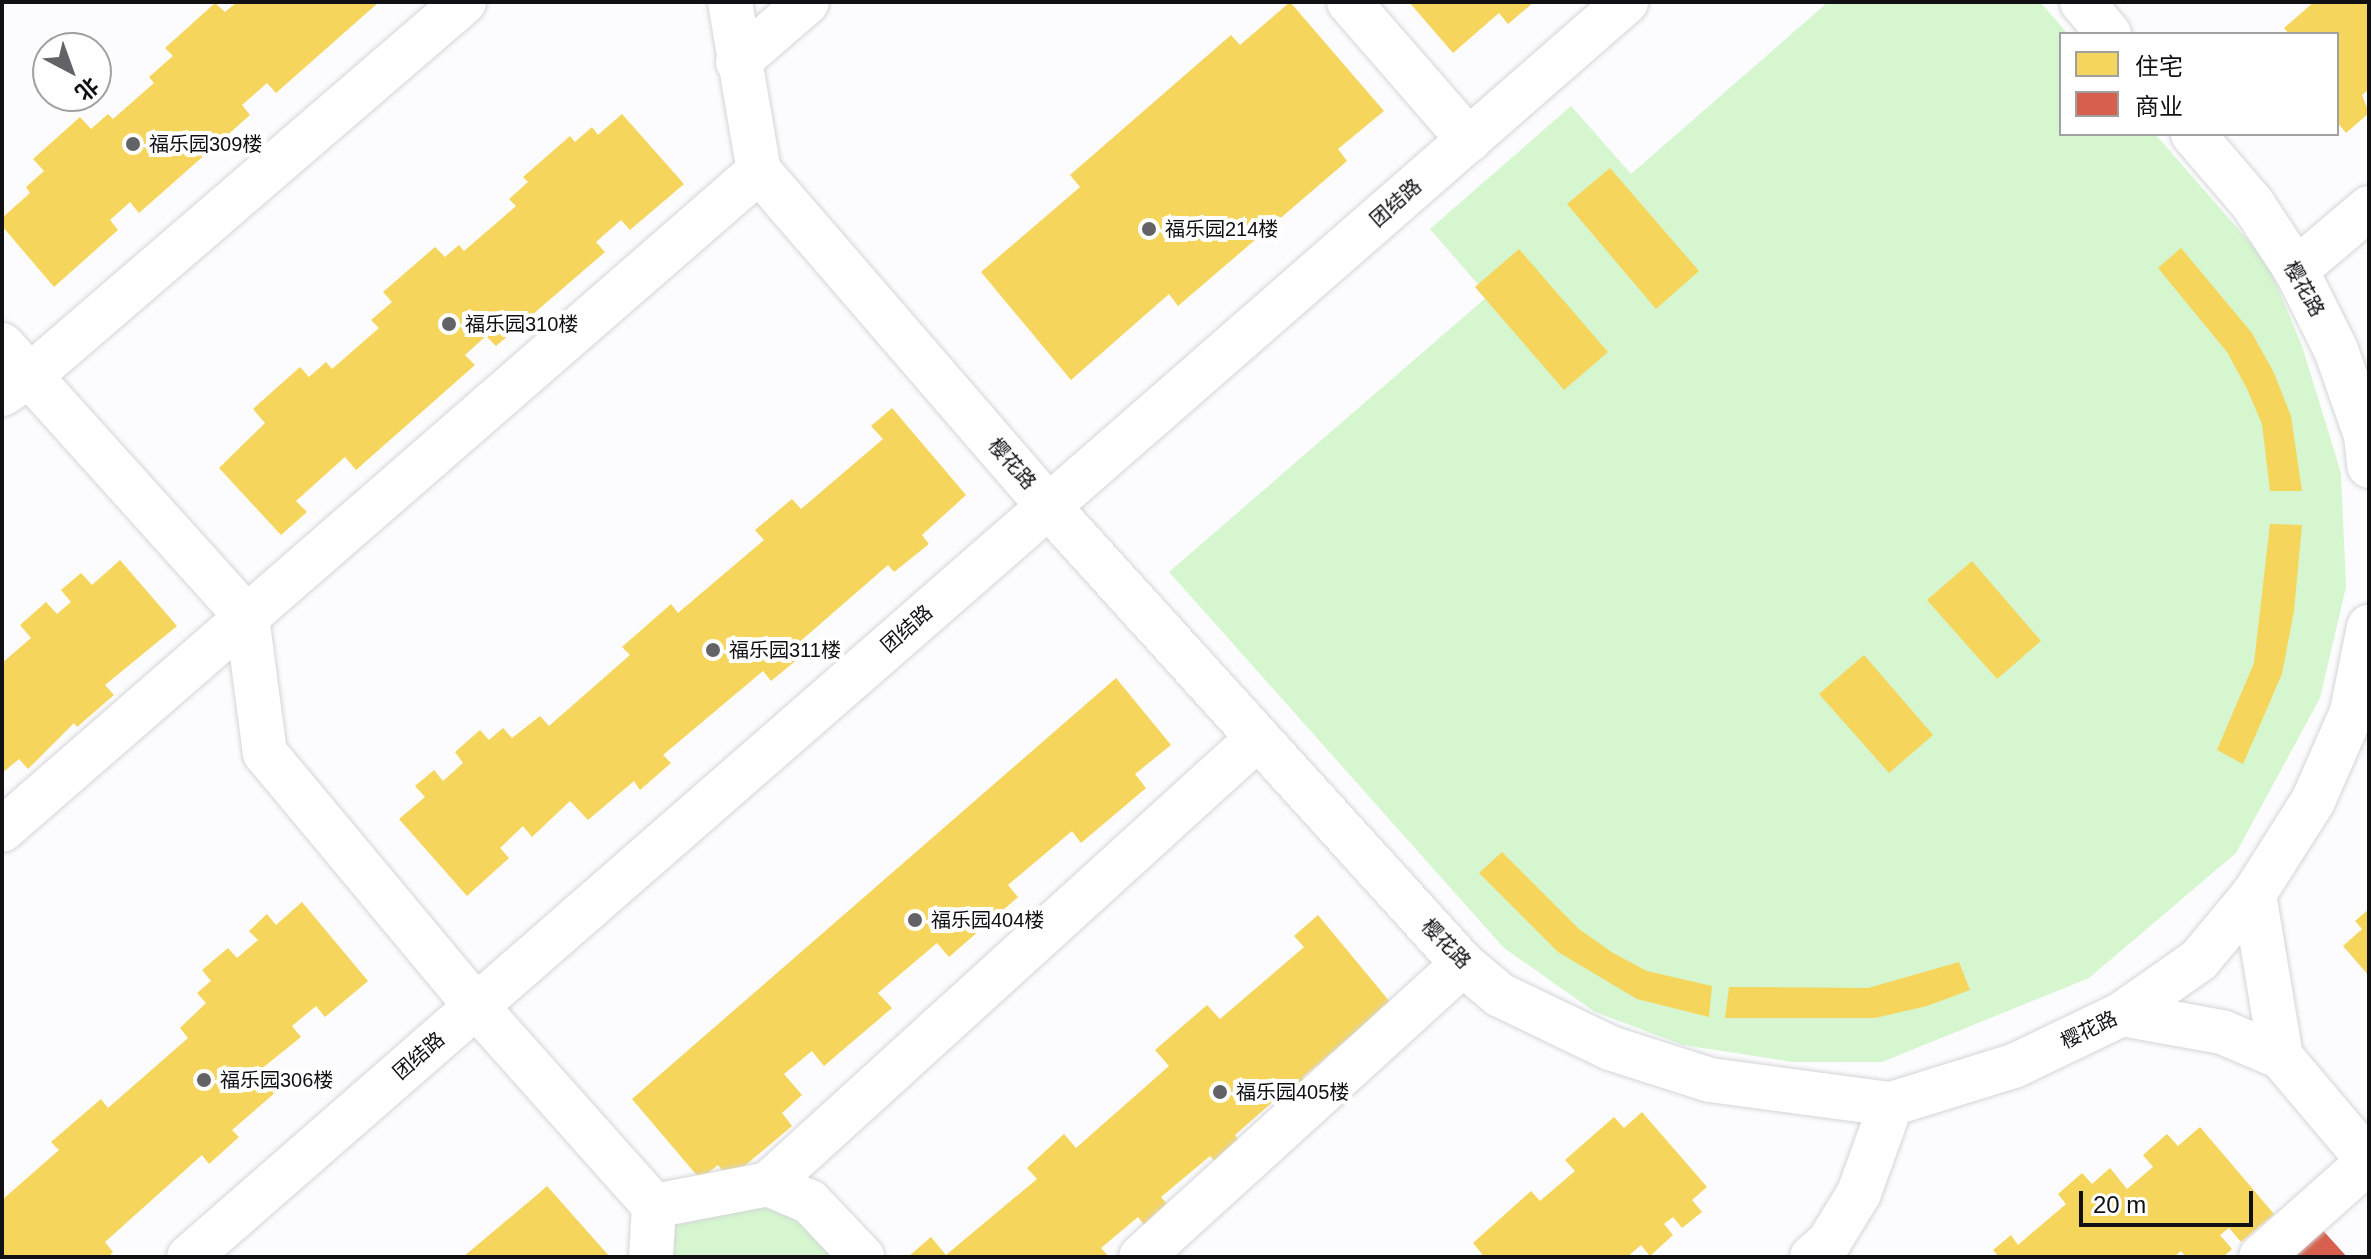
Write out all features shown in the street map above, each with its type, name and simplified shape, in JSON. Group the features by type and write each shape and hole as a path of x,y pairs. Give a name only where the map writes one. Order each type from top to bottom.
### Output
{"street":[{"path":"464,2 11,371 247,617 265,753 476,1006 654,1206 651,1257"},
{"name":"樱花路","path":"730,2 759,171 1048,506 1463,964 1500,995 1610,1048 1710,1080 1891,1104 2014,1066 2122,1014 2199,960 2254,894 2313,801 2360,708 2369,627"},
{"path":"738,62 807,2"},
{"path":"1349,2 1469,140"},
{"name":"团结路","path":"189,1257 1626,2"},
{"name":"樱花路","path":"2195,136 2252,203 2296,270 2336,350 2366,435 2369,466"},
{"path":"2,830 759,171"},
{"path":"2296,270 2369,208"},
{"path":"654,1206 768,1184 1258,738"},
{"path":"2254,894 2281,1057"},
{"path":"1141,1257 1463,964"},
{"path":"2122,1014 2222,1032 2281,1057 2369,1161 2261,1257"},
{"path":"1812,1257 1829,1242 1859,1193 1891,1104"},
{"path":"768,1184 810,1202 862,1257"}],"green space":[{"path":"1828,2 2040,2 2066,32 2059,32 2059,136 2157,136 2267,262 2302,346 2341,473 2346,587 2320,698 2236,853 2089,978 1882,1062 1793,1062 1683,1045 1595,1012 1504,948 1169,572 1488,296 1430,229 1571,106 1631,174"},
{"path":"770,1187 865,1257 655,1257 658,1209"}],"building: 住宅":[{"name":"福乐园309楼","path":"237,2 379,2 276,93 267,83 242,105 250,115 139,213 130,202 110,220 118,230 54,287 2,226 2,218 30,193 26,187 44,171 33,159 80,117 91,129 108,114 113,119 154,83 149,77 173,56 165,48 215,3 225,12"},
{"name":"福乐园214楼","path":"1290,2 1384,111 1338,149 1347,161 1178,306 1169,294 1071,380 981,272 1080,187 1070,175 1231,35 1240,45"},
{"path":"1409,2 1534,2 1508,24 1499,13 1453,53"},
{"path":"2314,2 2369,2 2369,89 2362,95 2369,113 2346,133 2339,124 2339,32 2287,32 2284,28"},
{"name":"福乐园310楼","path":"622,114 684,184 630,230 621,220 596,242 605,252 496,346 486,336 465,355 475,365 356,470 345,457 296,501 307,512 281,535 219,468 265,423 253,409 300,367 309,377 326,362 332,369 379,328 371,320 392,302 383,292 435,247 445,257 459,245 464,251 516,206 509,199 528,182 523,177 570,136 575,142 592,127 598,135"},
{"path":"1610,168 1699,271 1656,309 1567,204"},
{"path":"2181,248 2252,333 2274,373 2291,416 2302,491 2270,491 2262,424 2247,389 2227,352 2158,268"},
{"path":"1519,249 1608,352 1564,390 1475,287"},
{"name":"福乐园311楼","path":"892,408 966,495 922,535 929,544 894,572 888,565 796,645 804,654 771,681 763,671 663,755 671,763 640,790 634,781 588,820 570,801 532,837 523,826 500,848 509,858 467,896 399,819 425,797 415,786 434,770 443,781 463,763 455,752 480,730 489,740 503,728 512,738 540,716 549,726 630,655 622,647 671,604 678,613 764,540 755,530 792,499 801,509 883,439 871,426"},
{"path":"2270,524 2302,525 2294,611 2282,674 2243,764 2217,750 2254,663"},
{"path":"120,560 177,626 105,685 114,695 77,727 74,723 28,769 19,759 2,773 2,663 31,638 20,625 46,602 57,614 71,602 61,590 81,573 92,585"},
{"path":"1972,561 2041,641 1997,679 1927,600"},
{"path":"1864,655 1933,735 1889,773 1819,694"},
{"name":"福乐园404楼","path":"1116,678 1171,745 1135,774 1146,788 1081,843 1072,831 1008,885 1018,897 949,957 937,943 878,993 892,1008 824,1066 812,1051 784,1074 802,1095 782,1113 792,1126 729,1179 718,1165 700,1179 632,1099"},
{"path":"1502,852 1579,929 1613,953 1647,971 1712,986 1709,1017 1637,999 1558,952 1479,873"},
{"name":"福乐园306楼","path":"302,902 368,981 325,1017 316,1006 292,1026 301,1037 260,1070 277,1091 232,1130 239,1137 209,1164 202,1155 105,1242 113,1252 108,1257 2,1257 2,1200 59,1150 51,1142 101,1099 108,1108 188,1038 180,1028 206,1003 197,993 211,981 202,970 228,948 237,958 258,940 249,931 267,914 276,925"},
{"path":"2369,909 2369,976 2343,946 2362,929 2355,921"},
{"name":"福乐园405楼","path":"1318,915 1390,1002 1353,1050 1346,1040 1302,1078 1308,1085 1283,1107 1276,1099 1235,1135 1241,1144 1217,1164 1210,1156 1161,1197 1169,1206 1145,1226 1138,1217 1101,1248 1109,1257 908,1257 931,1237 946,1255 1037,1179 1027,1168 1064,1134 1076,1148 1169,1066 1155,1050 1207,1005 1220,1019 1304,947 1294,936"},
{"path":"1959,962 1970,990 1927,1006 1875,1018 1725,1018 1729,987 1868,988"},
{"path":"1642,1112 1707,1187 1692,1200 1702,1212 1682,1228 1673,1217 1664,1224 1673,1235 1650,1256 1641,1245 1627,1257 1479,1257 1482,1254 1473,1243 1531,1191 1540,1201 1575,1171 1565,1160 1614,1117 1624,1128"},
{"path":"2200,1127 2274,1214 2241,1242 2229,1228 2220,1235 2232,1249 2223,1257 2186,1257 2181,1251 2174,1257 1999,1257 1993,1250 2011,1235 2018,1245 2066,1204 2058,1194 2082,1173 2092,1184 2110,1168 2127,1189 2153,1167 2143,1155 2167,1134 2178,1146"},
{"path":"547,1186 610,1257 463,1257 538,1194"}],"building: 商业":[{"path":"2319,1226 2347,1257 2284,1257"}],"place":[{"name":"福乐园309楼","path":"133,144"},
{"name":"福乐园214楼","path":"1149,229"},
{"name":"福乐园310楼","path":"449,324"},
{"name":"福乐园311楼","path":"713,650"},
{"name":"福乐园404楼","path":"915,920"},
{"name":"福乐园306楼","path":"204,1080"},
{"name":"福乐园405楼","path":"1220,1092"}]}
